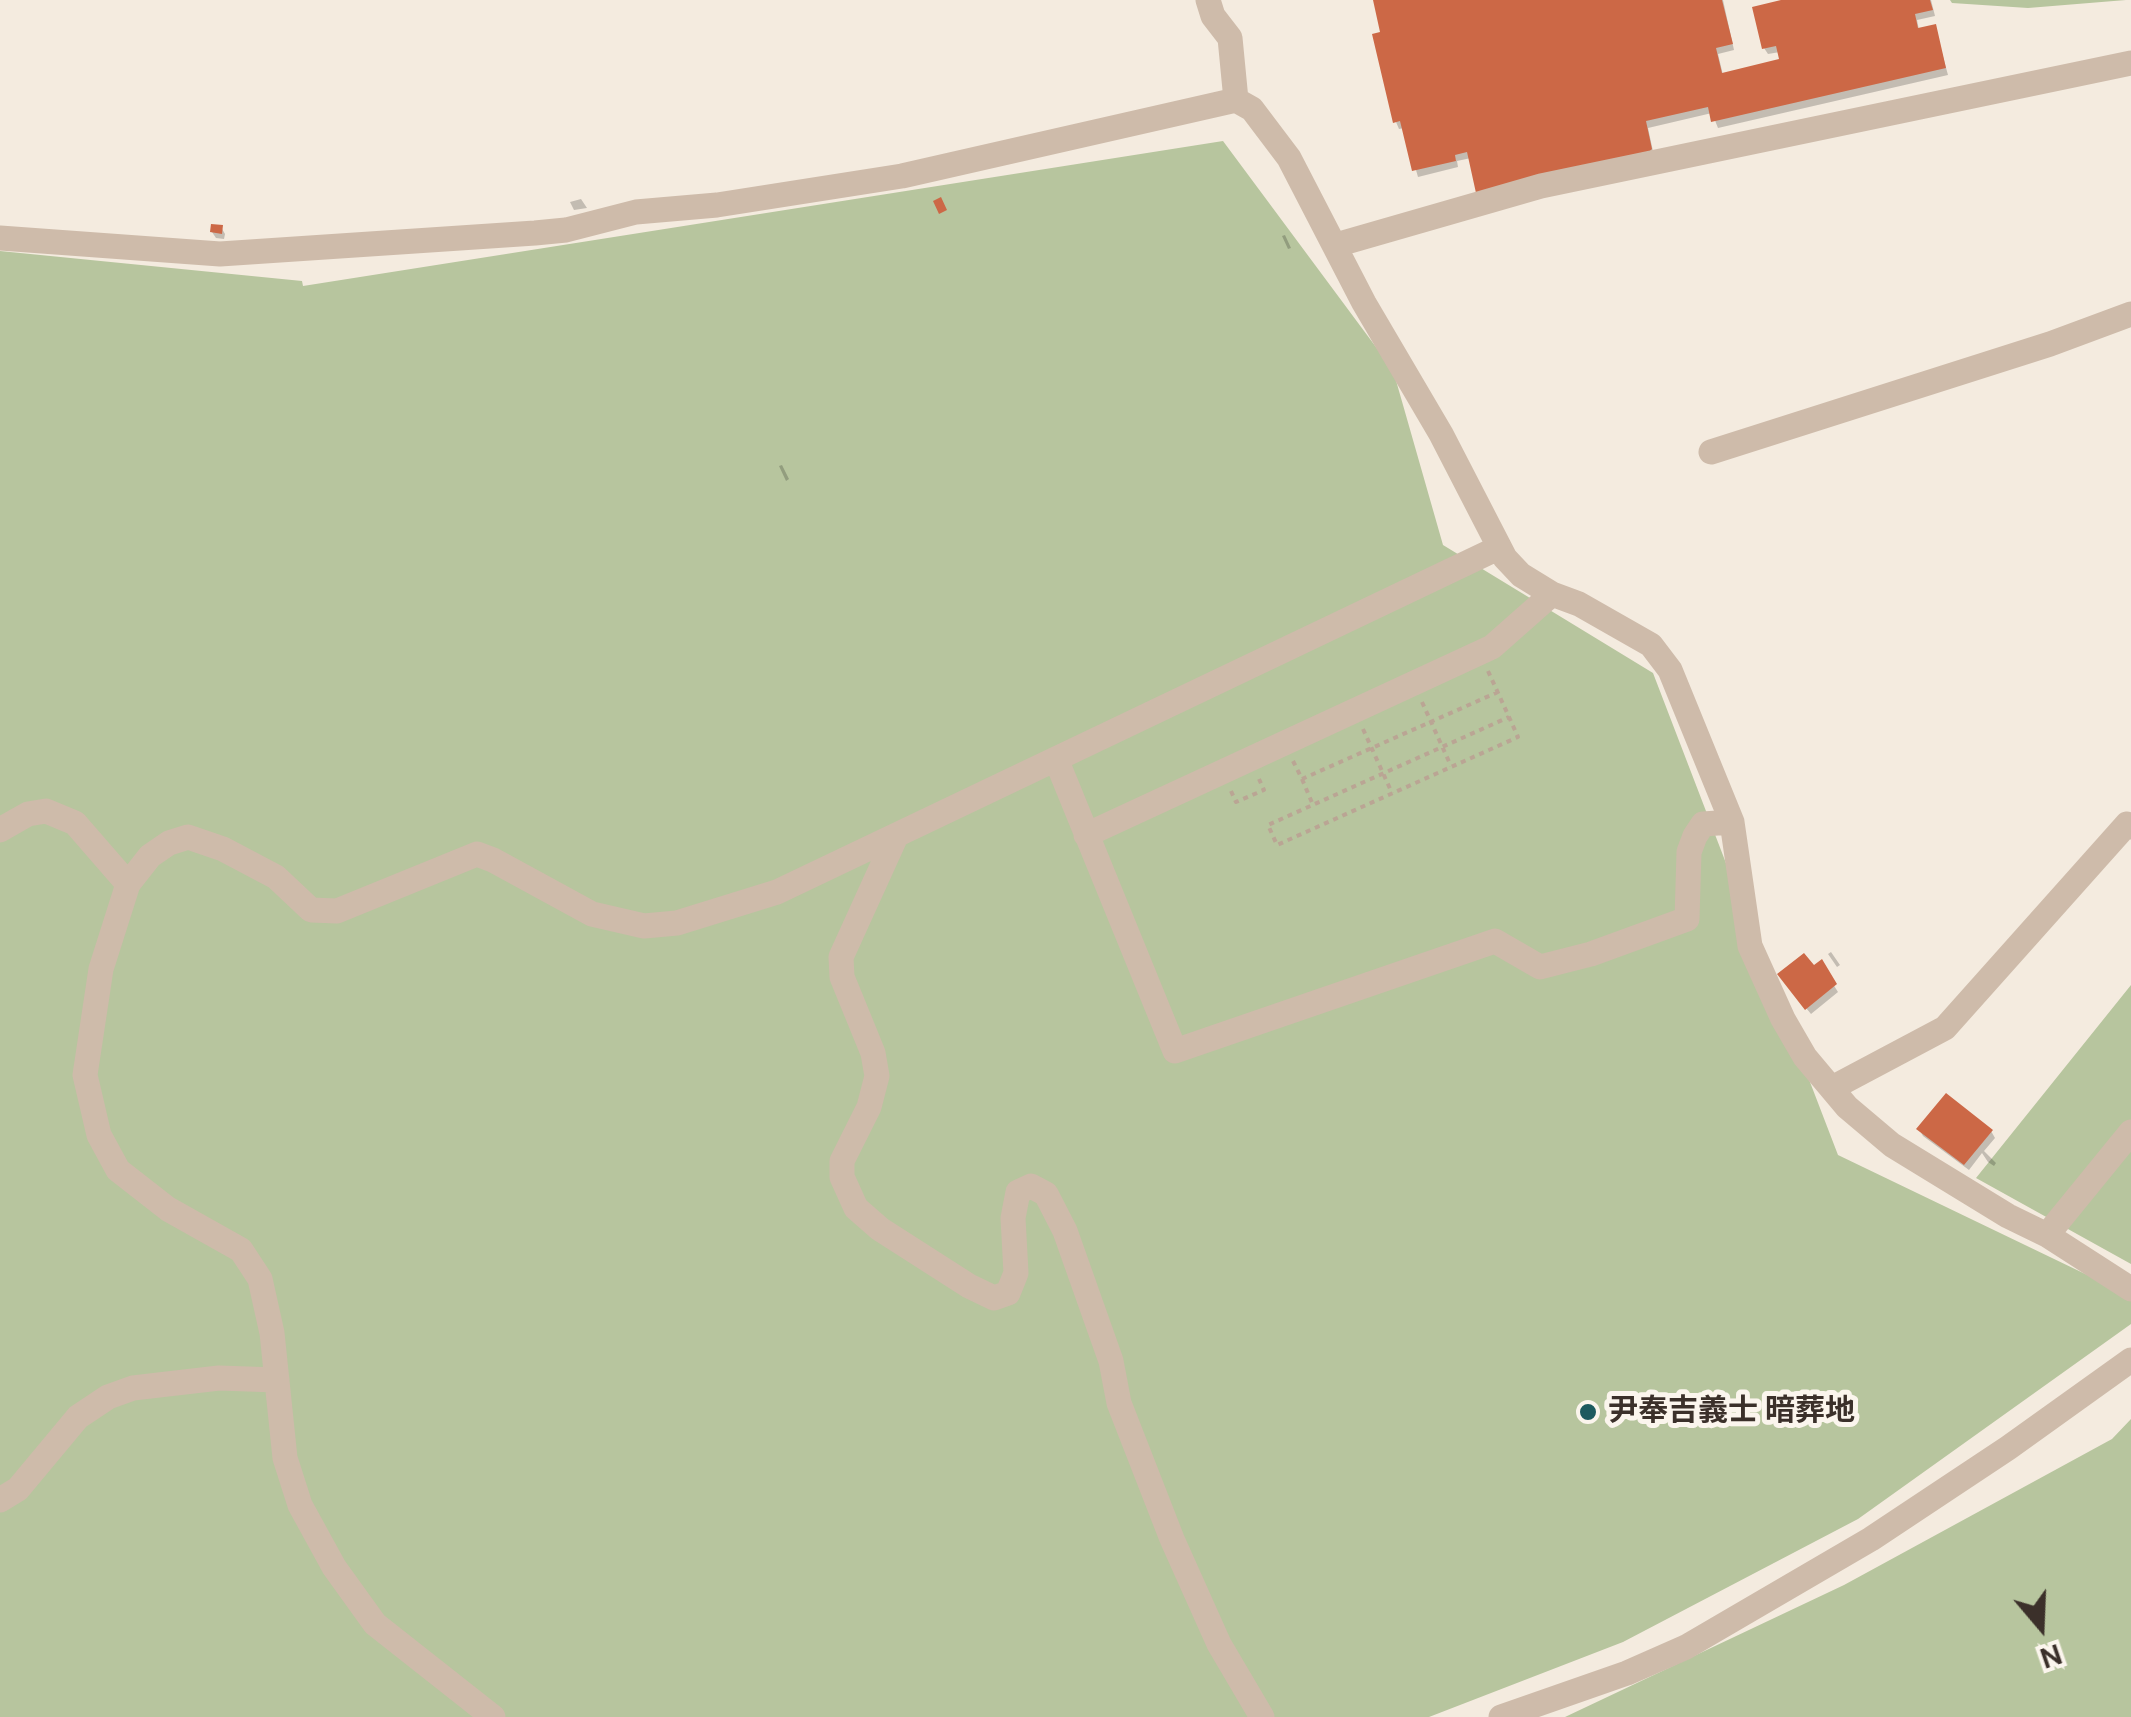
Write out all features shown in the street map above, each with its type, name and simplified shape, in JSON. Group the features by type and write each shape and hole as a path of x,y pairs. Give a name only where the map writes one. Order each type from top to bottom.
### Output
{"street":[{"path":"1208,0 1213,16 1230,38 1236,100"},
{"path":"1336,245 1541,186 2131,62"},
{"path":"0,238 220,254 566,230 636,212 770,198 902,176 1236,100 1252,109 1270,130 1440,434 1498,548 1521,575 1651,645 1670,670 1732,822 1750,946 1798,1044 1848,1106 1892,1145 2008,1216 2047,1235 2131,1290"},
{"path":"1711,452 2050,344 2131,314"},
{"path":"493,1717 375,1624 334,1567 300,1506 285,1458 272,1333 260,1280 241,1250 168,1209 118,1170 99,1135 85,1074 101,970 128,884 150,856 169,843 188,837 276,876 311,910 337,911 476,854 592,914 644,926 677,923 776,892 1498,548"},
{"path":"1086,834 1492,648 1552,594"},
{"path":"1056,758 1175,1051 1495,941 1540,967 1592,954 1688,919 1688,852 1695,836 1702,824 1732,822"},
{"path":"0,830 28,814 46,811 75,823 128,884"},
{"path":"1832,1088 1945,1028 2127,824 2131,827"},
{"path":"896,836 841,957 842,977 873,1053 877,1076 868,1107 842,1161 842,1178 856,1208 880,1229 994,1298 1008,1293 1016,1273 1013,1218 1018,1192 1032,1186 1046,1194 1065,1231 1110,1361 1119,1404 1172,1540 1219,1644 1262,1717"},
{"path":"2047,1235 2131,1132"},
{"path":"1501,1717 1628,1674 1686,1647 1871,1540 2131,1360"},
{"path":"0,1500 18,1489 78,1417 108,1396 133,1388 218,1378 277,1380"}],"path":[{"path":"1480,653 1498,692 1518,737 1277,844 1268,824 1509,717"},
{"path":"1414,684 1451,767"},
{"path":"1302,779 1498,692"},
{"path":"1355,711 1392,793"},
{"path":"1286,743 1313,804"}],"green space":[{"path":"1950,0 2126,0 2028,8"},
{"path":"1223,141 1393,370 1443,545 1653,673 1838,1155 2131,1296 2131,1324 1858,1519 1623,1642 1429,1717 0,1717 0,251 302,281 303,286"},
{"path":"2131,985 2131,1264 1976,1178"},
{"path":"2131,1419 2131,1717 1565,1717 1844,1585 2112,1439"}],"building":[{"path":"1373,0 1722,0 1733,44 1716,48 1722,73 1779,59 1776,46 1762,49 1752,7 1781,0 1930,0 1933,10 1915,14 1918,28 1936,24 1946,68 1711,122 1708,107 1646,121 1652,149 1648,153 1476,193 1467,152 1455,155 1456,161 1412,171 1400,121 1393,123 1372,34 1380,32"},
{"path":"941,197 947,210 939,214 933,201"},
{"path":"211,224 223,225 222,234 210,232"},
{"path":"1804,953 1814,965 1822,959 1837,984 1805,1010 1777,974"},
{"path":"1946,1093 1993,1130 1964,1165 1916,1129"}],"place":[{"name":"尹奉吉義士 暗葬地","path":"1588,1412"}]}
